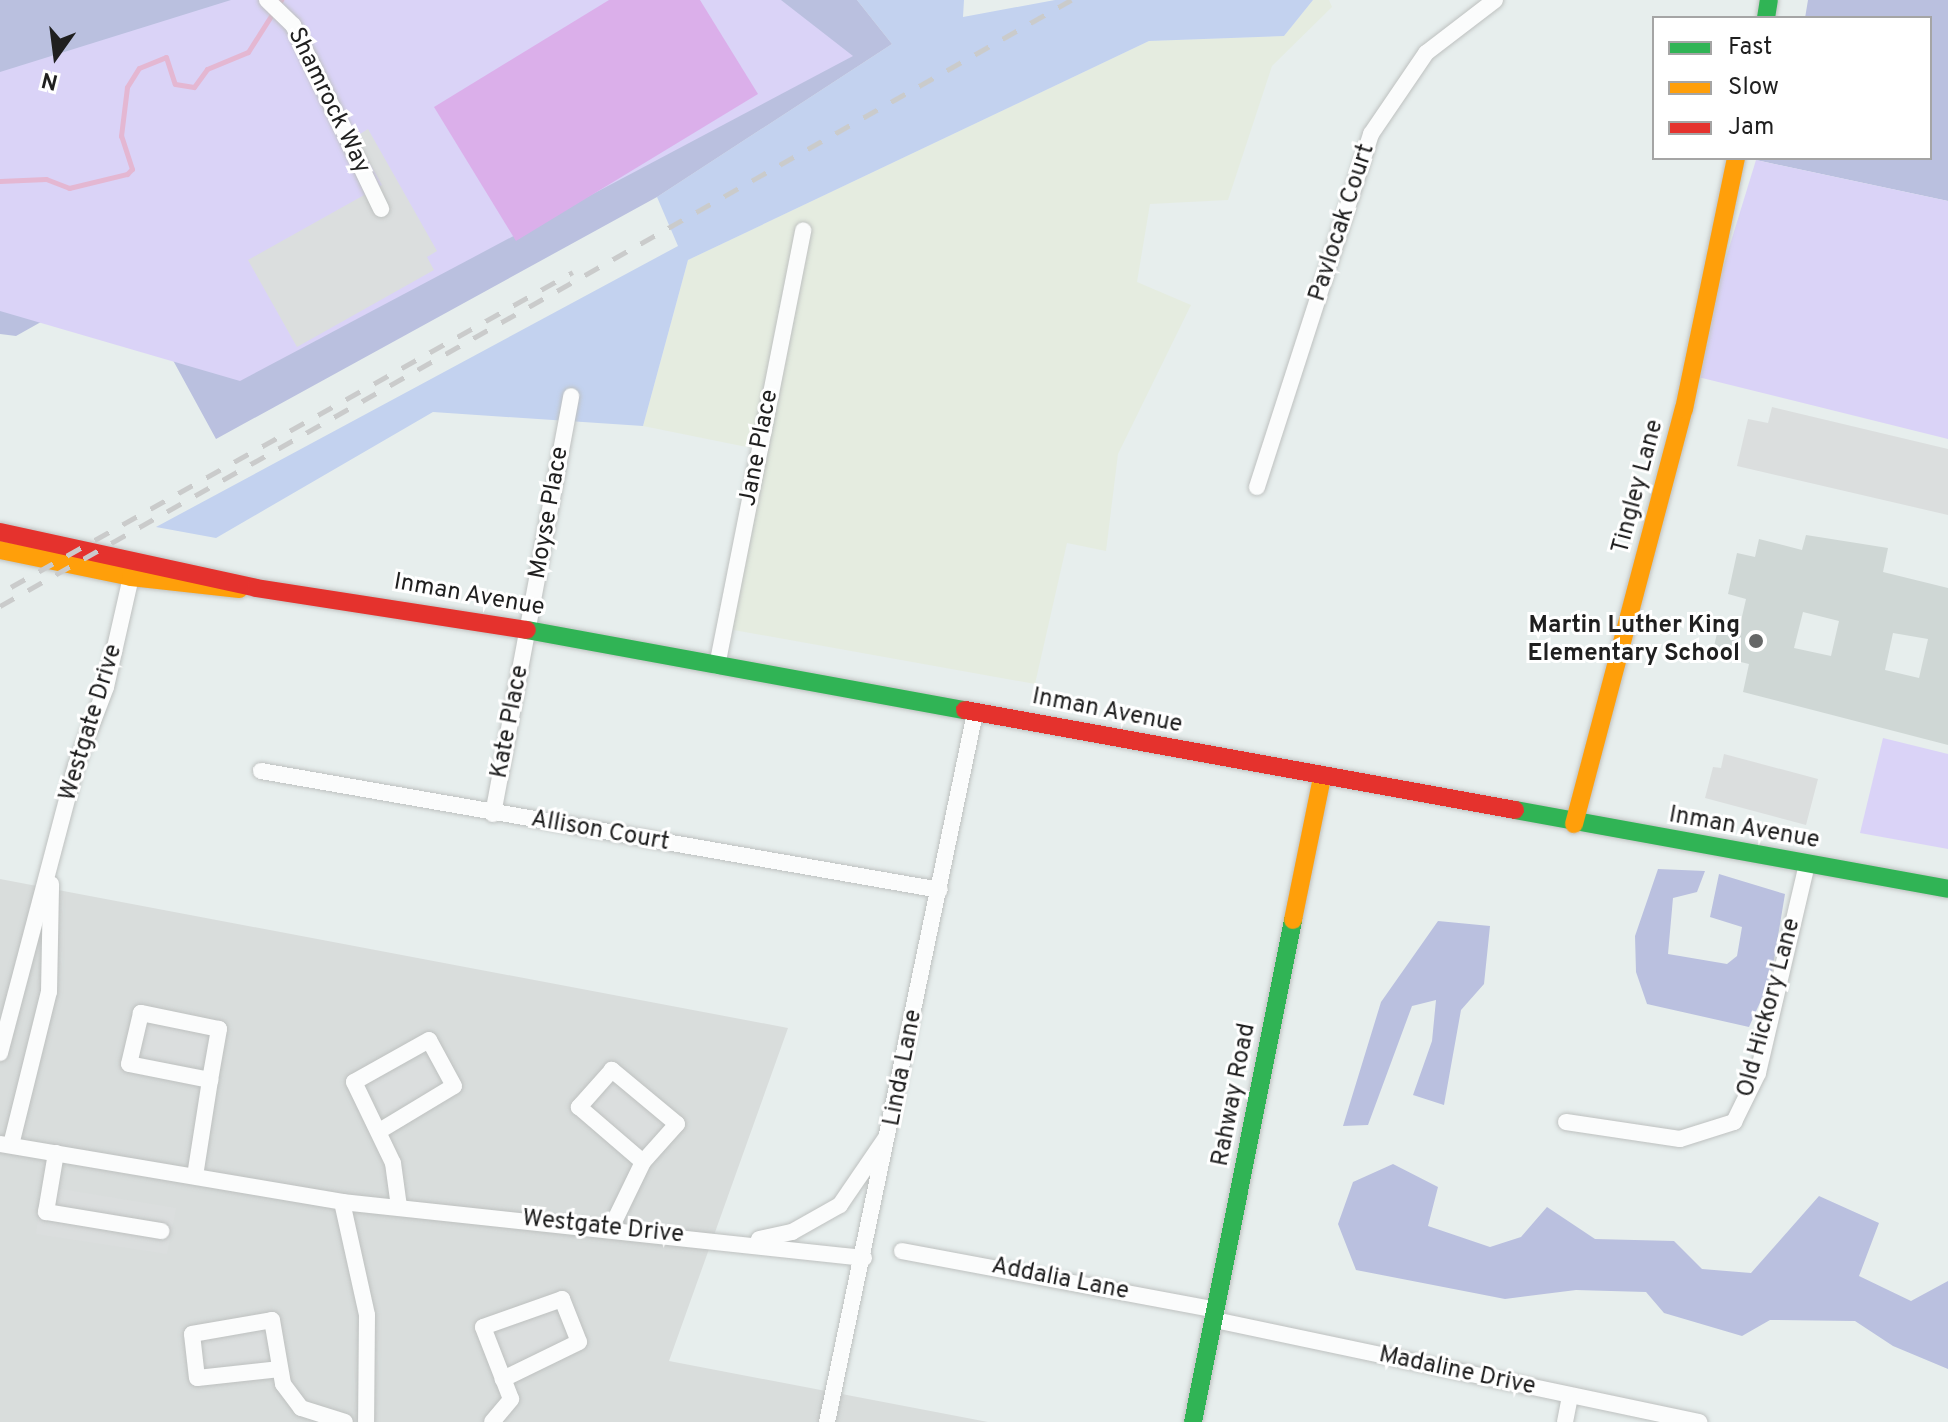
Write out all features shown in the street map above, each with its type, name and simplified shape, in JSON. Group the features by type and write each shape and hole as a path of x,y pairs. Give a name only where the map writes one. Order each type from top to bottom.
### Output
{"main road":[{"name":"Tingley Lane","path":"1574,824 1684,409 1736,160"},
{"name":"Inman Avenue","path":"0,532 256,588 528,630 1574,824 1948,889"},
{"name":"Inman Avenue","path":"0,550 131,577 214,590 256,588"},
{"name":"Rahway Road","path":"1193,1422 1322,777"}],"street":[{"name":"Shamrock Way","path":"267,0 285,15 381,209"},
{"name":"Pavlocak Court","path":"1257,487 1371,134 1426,53 1495,0"},
{"name":"Jane Place","path":"717,666 803,230"},
{"name":"Moyse Place","path":"528,630 571,396"},
{"name":"Westgate Drive","path":"0,1053 76,766 106,687 131,577"},
{"name":"Kate Place","path":"493,814 528,630"},
{"name":"Linda Lane","path":"827,1422 892,1128 975,713"},
{"name":"Allison Court","path":"261,771 940,890"},
{"name":"Old Hickory Lane","path":"1566,1122 1680,1139 1734,1122 1758,1073 1807,864"},
{"name":"Westgate Drive","path":"51,868 49,992 6,1144 342,1202 702,1237 864,1258"},
{"path":"195,1176 219,1029 141,1013 129,1064 210,1080"},
{"path":"381,1130 454,1086 429,1040 354,1082 381,1130 399,1207"},
{"path":"611,1228 643,1162 677,1124 612,1070 579,1107 643,1162"},
{"path":"702,1237 769,1239 815,1222 858,1184 892,1128"},
{"path":"56,1153 46,1212 161,1231"},
{"path":"342,1202 367,1315 366,1422"},
{"name":"Addalia Lane","path":"902,1251 1216,1315"},
{"path":"492,1422 511,1399 503,1379 483,1327 562,1299 579,1342 503,1379"},
{"name":"Madaline Drive","path":"1216,1315 1570,1396 1699,1422"},
{"path":"280,1369 197,1378 192,1334 272,1320 280,1369 301,1408 345,1422"},
{"path":"1565,1422 1570,1396"}],"shaded area":[{"path":"0,0 857,0 892,44 657,197 216,439 163,342 73,304 16,336 0,334"},
{"path":"231,0 781,0 853,56 240,381 0,311 0,72"},
{"path":"609,0 700,0 758,94 516,241 434,107"},
{"path":"857,0 964,0 963,17 1055,0 1313,0 1284,36 1149,41 688,260 643,426 433,412 216,538 156,527 678,246 657,197 892,44"},
{"path":"1313,0 1329,0 1332,7 1272,66 1228,200 1150,204 1137,282 1191,305 1118,454 1106,551 1067,543 1035,684 728,629 767,451 643,426 688,260 1149,41 1284,36"},
{"path":"1808,0 1948,0 1948,201 1756,160 1932,160 1932,16 1805,16"},
{"path":"368,129 437,251 427,257 434,270 297,347 248,260 382,185 355,137"},
{"path":"1756,160 1948,201 1948,439 1690,375"},
{"path":"1772,407 1948,449 1948,515 1737,466 1748,419 1768,423"},
{"path":"1883,738 1948,754 1948,849 1860,833"},
{"path":"1724,754 1818,779 1806,825 1705,798 1713,767 1721,768"},
{"path":"1658,869 1705,871 1697,892 1673,898 1668,954 1727,964 1737,956 1742,927 1710,917 1719,874 1785,894 1771,978 1749,1027 1647,1004 1636,972 1635,936"},
{"path":"0,879 788,1028 669,1361 988,1422 0,1422"},
{"path":"1438,921 1490,926 1484,984 1461,1010 1444,1105 1413,1095 1432,1041 1436,1000 1412,1006 1368,1125 1343,1126 1381,1002"},
{"path":"144,1022 209,1035 206,1067 141,1060"},
{"path":"428,1057 442,1086 383,1115 366,1081"},
{"path":"613,1082 665,1123 641,1153 593,1107"},
{"path":"1393,1164 1438,1187 1428,1226 1490,1247 1521,1237 1547,1207 1595,1239 1674,1241 1702,1269 1751,1273 1819,1196 1879,1223 1859,1276 1911,1301 1948,1281 1948,1369 1893,1346 1855,1321 1770,1320 1742,1336 1664,1313 1646,1292 1576,1290 1505,1299 1356,1270 1338,1224 1353,1182"},
{"path":"43,1186 176,1208 167,1254 36,1234"},
{"path":"554,1309 568,1339 509,1367 492,1332"},
{"path":"265,1331 269,1363 204,1370 199,1332"}],"building":[{"name":"Martin Luther King Elementary School","path":"1806,535 1888,548 1883,572 1948,588 1948,745 1743,692 1749,664 1712,655 1718,629 1738,634 1746,599 1728,594 1737,553 1755,557 1759,539 1802,550","holes":["1803,612 1839,621 1831,656 1794,648","1893,633 1928,639 1919,678 1885,670"]}],"waterway":[{"path":"0,181 46,179 69,188 127,174 132,169 121,136 127,87 139,68 166,57 175,84 194,87 207,69 248,52 281,0"}],"railway":[{"path":"0,606 1071,0"},
{"path":"11,587 573,272"}],"traffic: fast":[{"path":"1766,16 1769,0"},
{"path":"527,630 965,710"},
{"path":"1515,810 1948,889"},
{"path":"1193,1422 1293,920"}],"traffic: slow":[{"path":"1574,824 1684,409 1736,160"},
{"path":"0,550 131,577 239,589"},
{"path":"1293,920 1322,777"}],"traffic: jam":[{"path":"0,532 256,588 527,630"},
{"path":"965,710 1515,810"}],"place":[{"name":"Martin Luther King Elementary School","path":"1756,641"}]}
